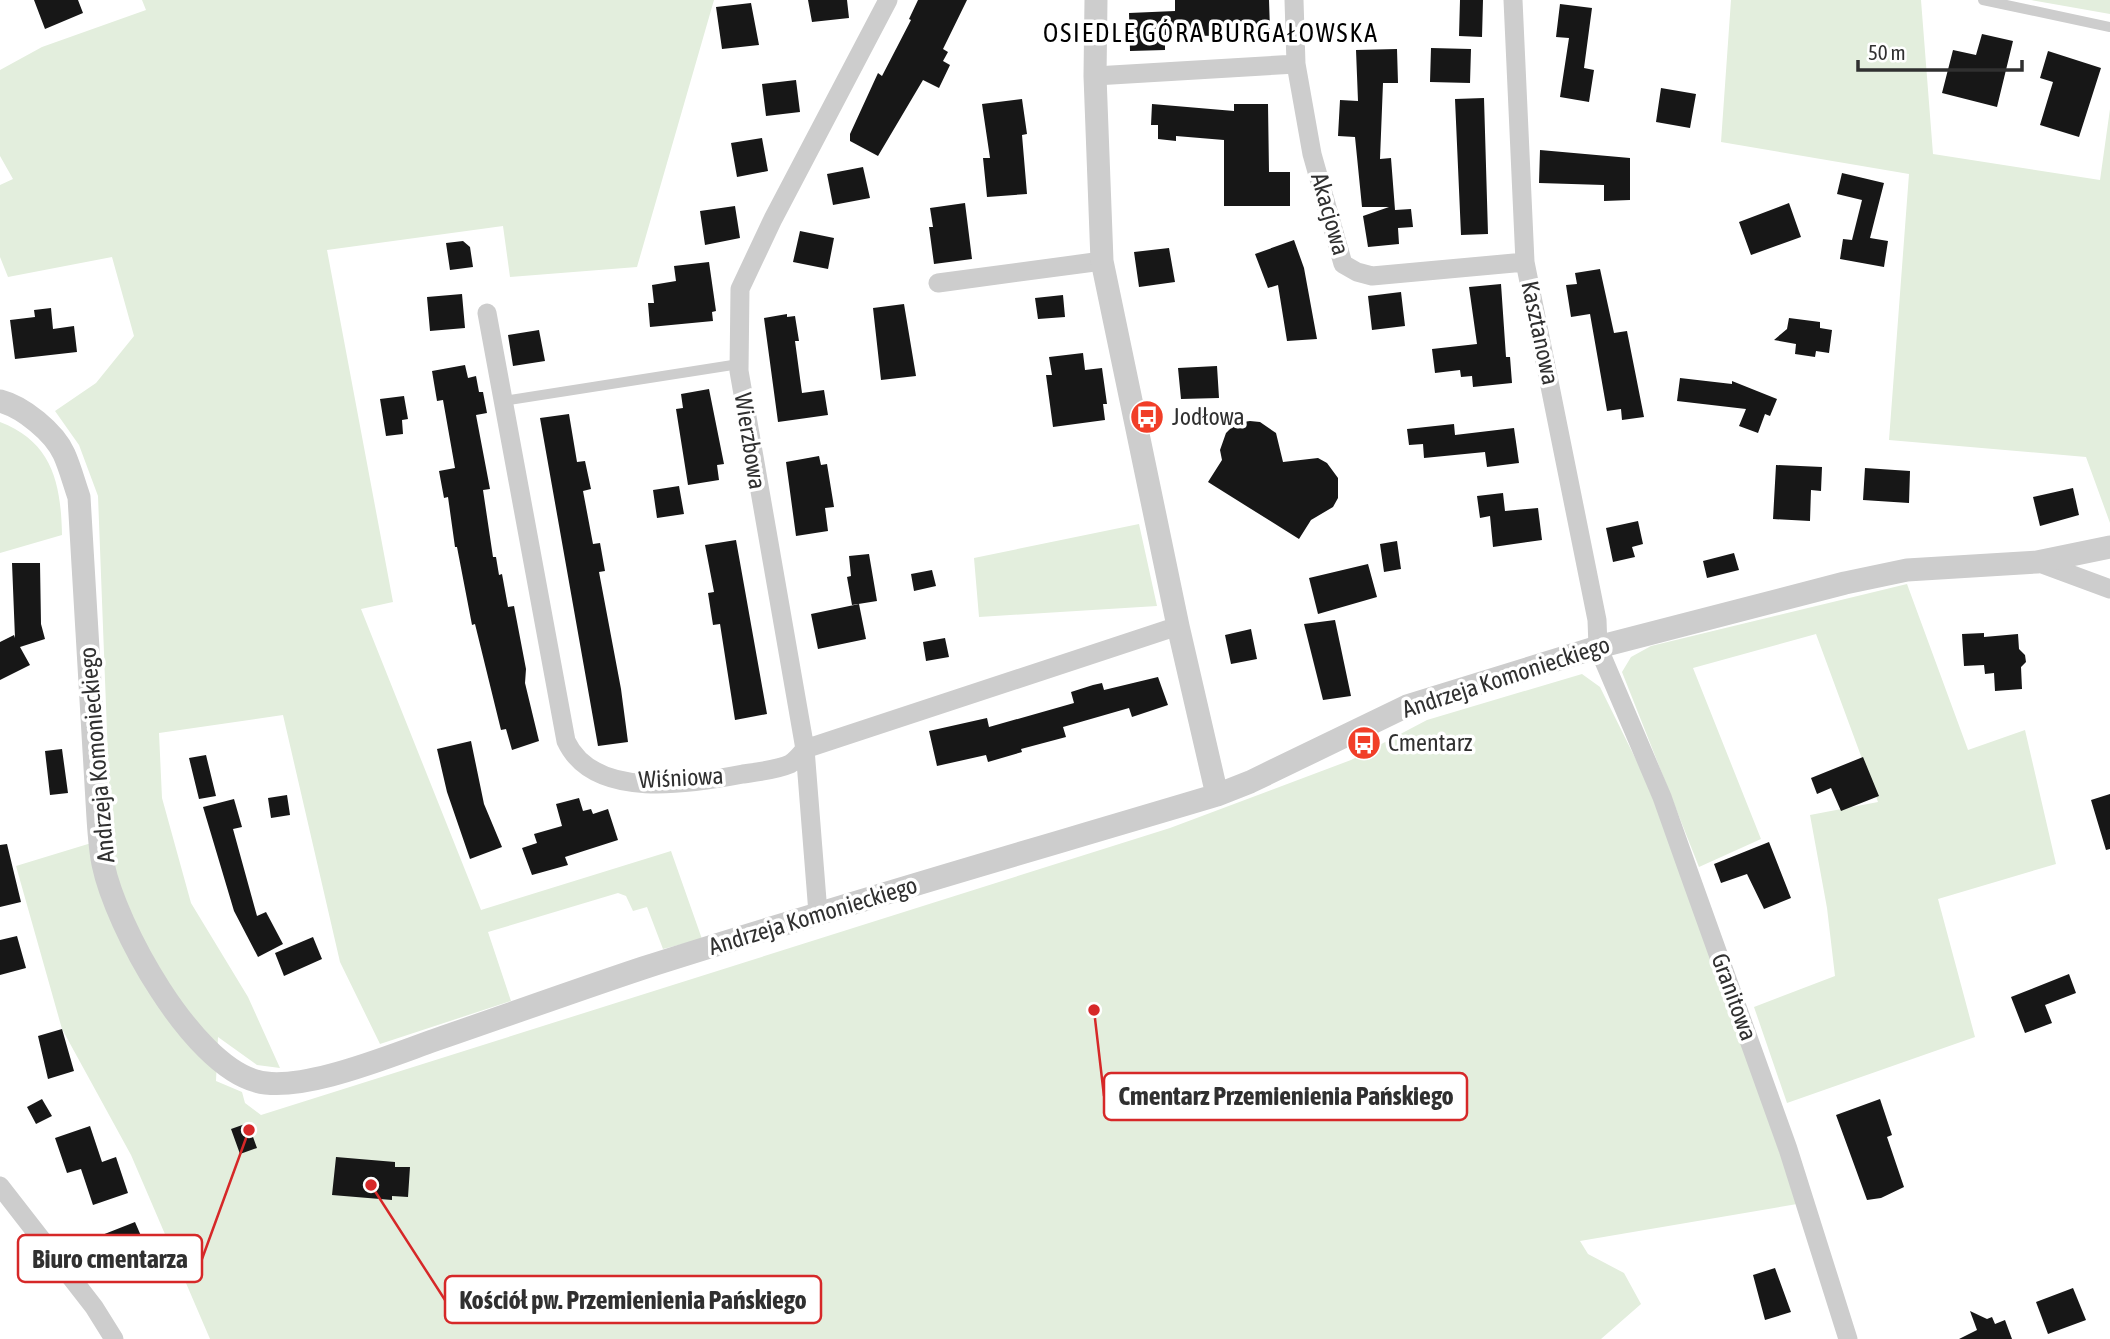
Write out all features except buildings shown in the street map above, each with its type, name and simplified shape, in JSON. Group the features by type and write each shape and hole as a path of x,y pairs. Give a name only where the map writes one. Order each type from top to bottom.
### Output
{"street":[{"name":"Wierzbowa","path":"818,913 806,749 784,640 739,363 740,289 888,0"},
{"path":"1096,0 1095,76 1102,261 1178,626 1217,794"},
{"name":"Akacjowa","path":"1294,0 1296,64 1312,154 1341,259 1348,269 1372,276 1525,262"},
{"name":"Kasztanowa","path":"1513,0 1525,262 1597,620 1601,654"},
{"path":"1095,76 1296,64"},
{"path":"938,283 1102,261"},
{"name":"Wiśniowa","path":"487,313 566,741 575,757 592,769 645,785 700,782 760,771 791,763 806,749 1178,626"},
{"name":"Andrzeja Komonieckiego","path":"0,401 11,404 39,424 63,452 79,497 98,818 103,866 119,910 156,985 209,1054 256,1081 281,1083 312,1079 818,913 1217,794 1250,782 1407,706 1601,654 1845,583 1907,570 2037,562 2110,547"},
{"path":"2037,562 2110,589"},
{"name":"Granitowa","path":"1601,654 1662,797 1739,1009 1788,1149 1848,1339"},
{"path":"0,1186 94,1307 114,1339"}],"lane":[{"path":"1983,0 2110,26"},
{"path":"503,401 739,363"}],"green space":[{"path":"142,0 714,0 637,267 510,277 503,226 327,250 393,602 361,609 481,910 671,851 702,939 663,949 647,907 633,911 626,896 618,893 488,932 511,1001 380,1044 340,962 283,715 159,733 162,798 191,903 248,997 280,1068 257,1065 218,1037 216,1081 242,1092 245,1103 261,1115 1170,828 1351,760 1427,720 1582,674 1600,687 1655,798 1725,990 1797,1204 1580,1241 1588,1254 1624,1273 1641,1304 1601,1339 210,1339 131,1155 62,1029 16,866 111,837 98,496 79,445 55,411 96,383 134,336 112,257 8,277 0,257 0,185 13,179 0,156 0,70 42,47 146,10"},
{"path":"1731,0 1921,0 1933,154 2100,180 2110,109 2110,523 2086,457 1889,440 1909,174 1721,142"},
{"path":"2031,0 2110,0 2110,14"},
{"path":"0,422 32,441 43,453 56,483 62,535 0,553"},
{"path":"1139,524 1157,606 979,617 974,558"},
{"path":"1907,584 1968,750 2025,730 2056,864 1938,899 1975,1037 1787,1103 1754,1007 1835,976 1827,908 1810,815 1878,802 1816,634 1693,668 1761,839 1699,867 1622,672 1631,657 1651,646"}],"place":[{"name":"Jodłowa","path":"1147,417"},
{"name":"Cmentarz","path":"1364,743"},
{"name":"Cmentarz Przemienienia Pańskiego","path":"1094,1010"},
{"name":"Biuro cmentarza","path":"249,1130"},
{"name":"Kościół pw. Przemienienia Pańskiego","path":"371,1185"}],"district":[{"name":"OSIEDLE GÓRA BURGAŁOWSKA","path":"1211,33"}]}
